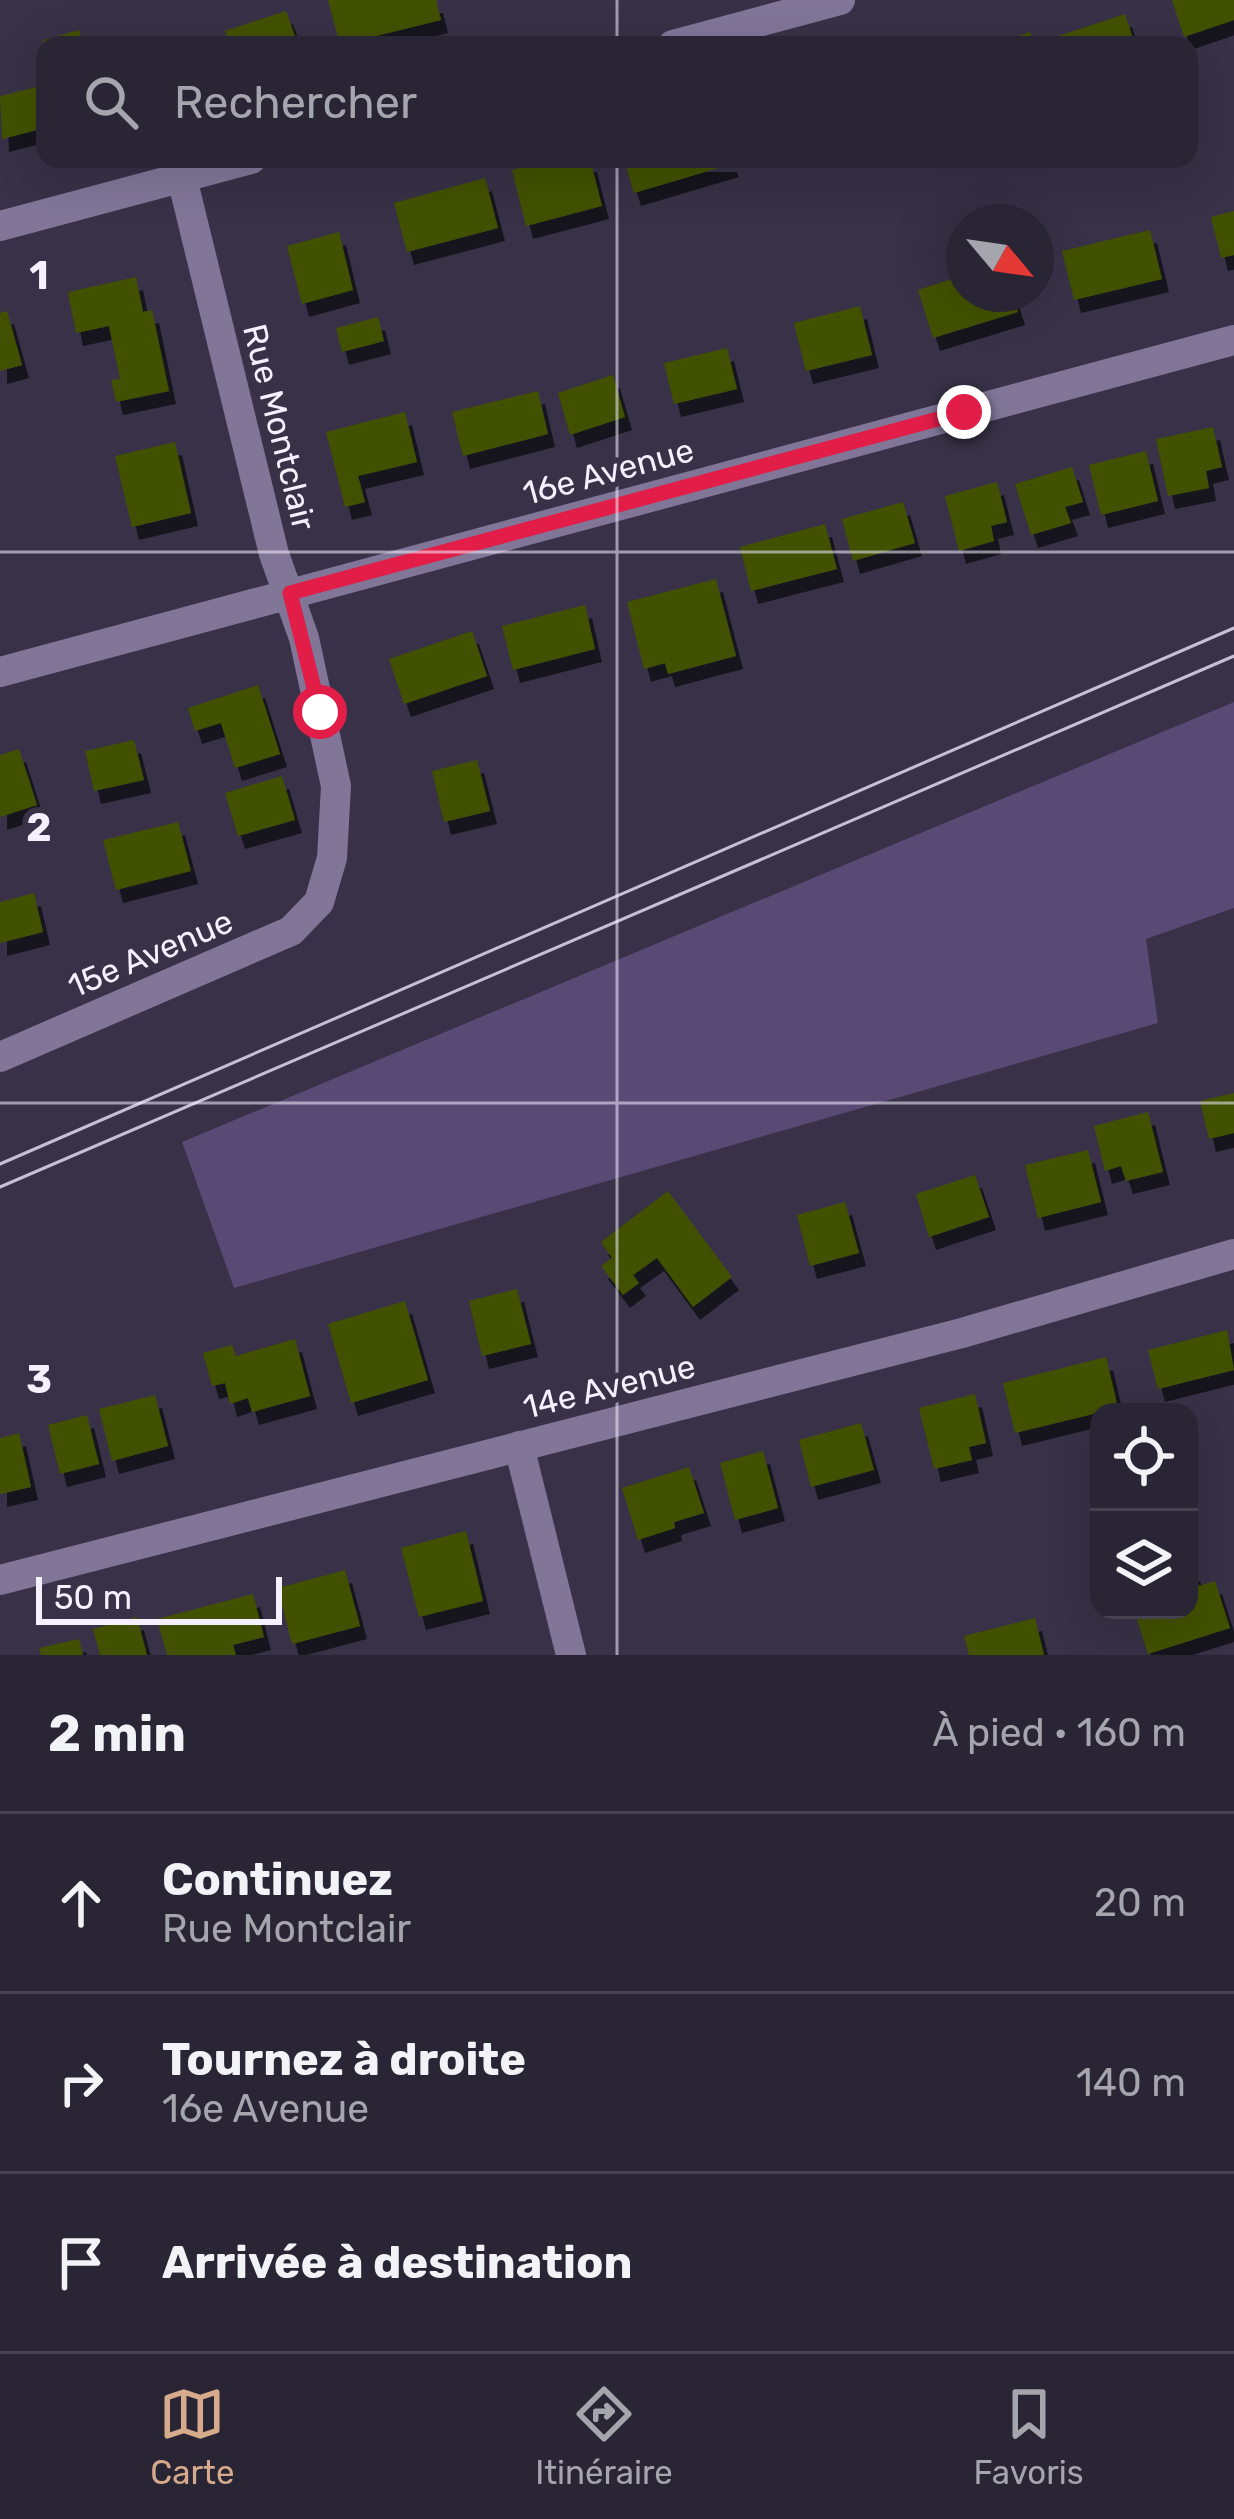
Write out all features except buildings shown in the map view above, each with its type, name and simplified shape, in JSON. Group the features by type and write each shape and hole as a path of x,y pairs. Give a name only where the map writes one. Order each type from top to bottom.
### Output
{"street":[{"path":"706,36 840,0"},
{"path":"0,226 218,168"},
{"name":"Rue Montclair","path":"182,178 274,554 304,638 336,786 332,858 319,902"},
{"name":"16e Avenue","path":"0,672 1234,340"},
{"name":"15e Avenue","path":"0,1057 291,931 319,902"},
{"name":"14e Avenue","path":"0,1580 962,1333 1234,1254"},
{"path":"519,1446 571,1655"}],"shaded area":[{"path":"1234,702 1234,908 1146,939 1158,1023 234,1288 182,1142"}],"tram line":[{"path":"0,1164 1234,628"},
{"path":"0,1187 1234,656"}],"route":[{"path":"320,712 290,593 964,412"}]}
